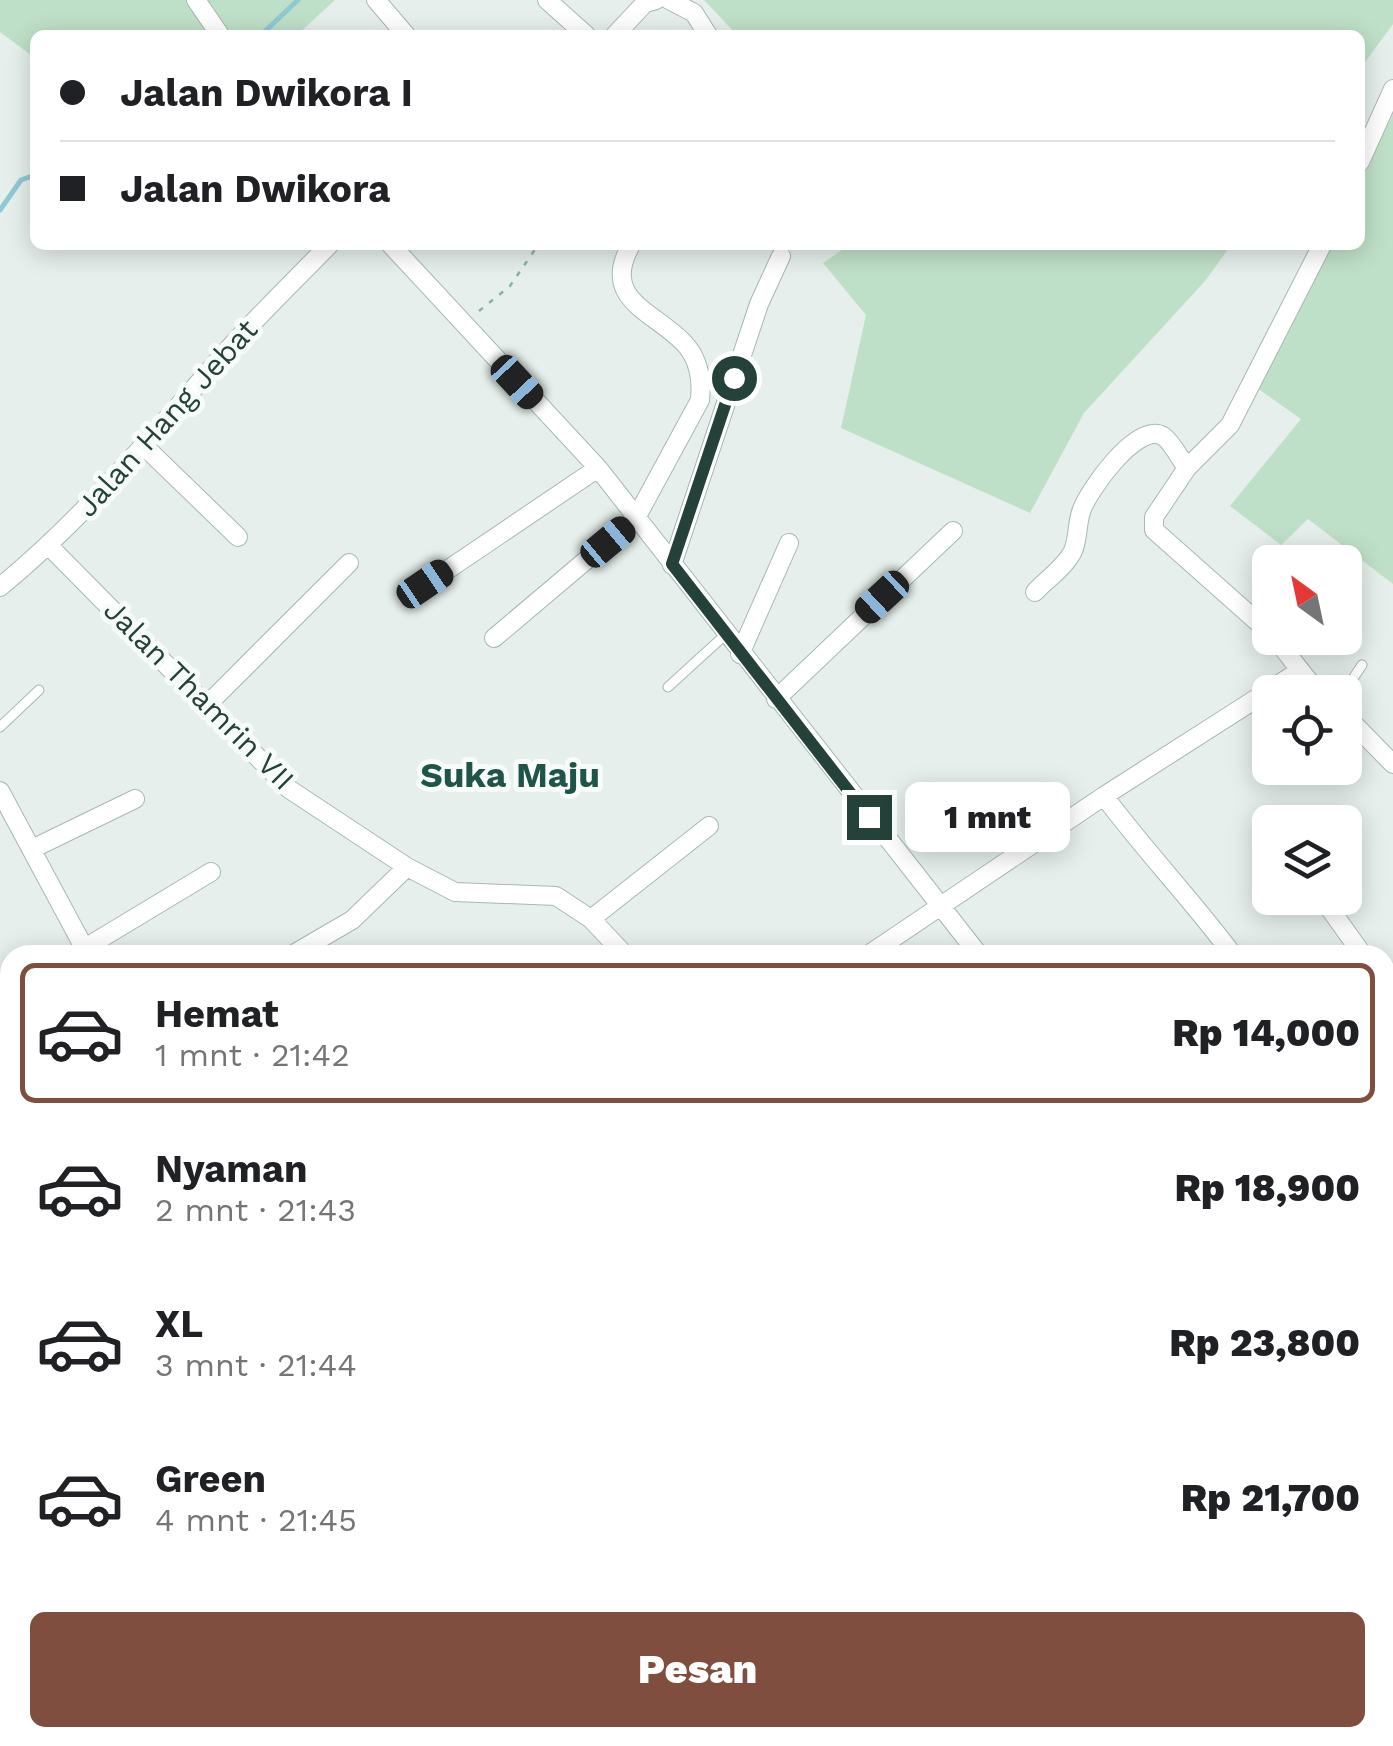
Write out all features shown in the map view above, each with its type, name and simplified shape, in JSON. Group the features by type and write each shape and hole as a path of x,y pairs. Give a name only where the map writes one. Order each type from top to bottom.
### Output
{"street":[{"path":"196,0 217,30"},
{"path":"376,0 402,30"},
{"path":"548,0 581,30"},
{"path":"620,30 645,2 656,0"},
{"path":"670,0 694,14 705,30"},
{"path":"1365,151 1393,90"},
{"name":"Jalan Hang Jebat","path":"0,587 50,546 325,250"},
{"path":"396,250 598,468 971,945"},
{"path":"494,638 636,518 700,400 695,360 683,342 637,307 626,292 621,276 629,250"},
{"path":"1252,617 1154,530 1154,517 1187,468 1230,425 1319,250"},
{"path":"672,564 759,304 781,256"},
{"path":"1035,592 1073,552 1088,495 1116,458 1154,434 1164,437 1187,468"},
{"path":"144,446 238,536"},
{"path":"425,584 598,468"},
{"path":"776,698 953,531"},
{"path":"740,654 789,543"},
{"name":"Jalan Thamrin VII","path":"50,546 288,789 407,867 455,892 556,896 590,920 616,945"},
{"path":"208,704 349,563"},
{"path":"1288,655 1305,675"},
{"path":"883,945 1252,701"},
{"path":"1362,732 1393,764"},
{"path":"0,790 82,945"},
{"path":"1104,796 1148,856 1225,945"},
{"path":"32,849 135,799"},
{"path":"590,920 709,826"},
{"path":"309,945 352,920 407,867"},
{"path":"97,945 211,872"},
{"path":"1334,915 1355,945"}],"lane":[{"path":"668,687 725,635"},
{"path":"1355,675 1362,665"},
{"path":"0,727 39,690"}],"path":[{"path":"463,324 510,286 535,250"}],"green space":[{"path":"0,0 335,0 302,30 30,30 30,54 0,32"},
{"path":"704,0 1393,0 1393,24 1365,62 1365,30 732,30"},
{"path":"1393,114 1393,584 1362,560 1362,545 1342,545 1308,519 1281,545 1230,506 1301,419 1257,388 1326,250 1365,250 1365,170"},
{"path":"842,250 1227,250 1205,281 1084,413 1030,513 841,428 866,315 823,263"}],"waterway":[{"path":"266,30 298,0"},
{"path":"0,210 21,180 30,177"}],"district":[{"name":"Suka Maju","path":"510,775"}],"route":[{"path":"734,378 672,564 869,817"}]}
